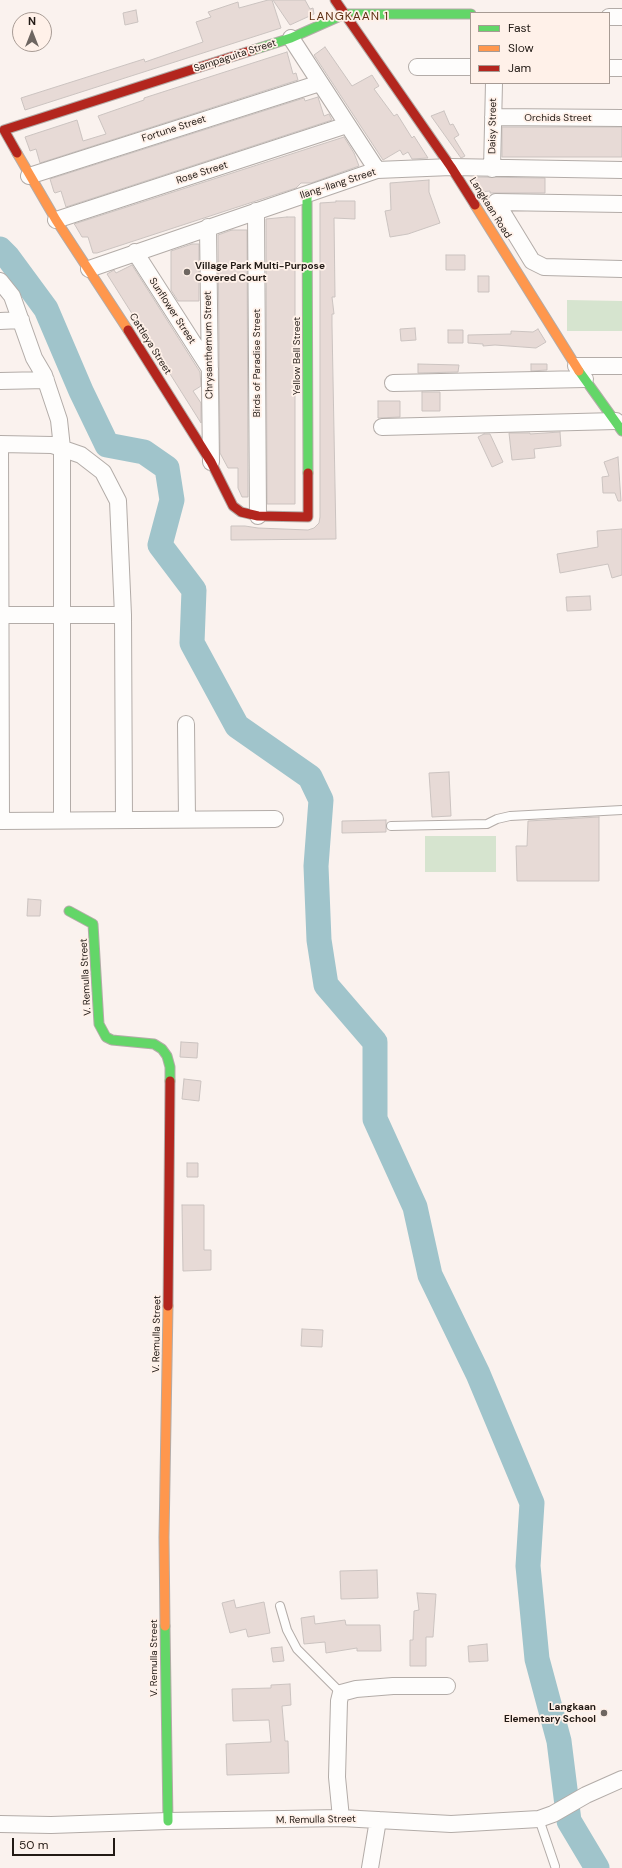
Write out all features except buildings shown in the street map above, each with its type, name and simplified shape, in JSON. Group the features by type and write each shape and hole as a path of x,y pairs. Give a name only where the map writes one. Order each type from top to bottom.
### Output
{"street":[{"name":"Langkaan Road","path":"335,0 451,167 581,372 619,426"},
{"name":"Sampaguita Street","path":"4,130 291,38 345,14 414,7 470,14"},
{"path":"610,16 622,17"},
{"path":"291,38 377,170"},
{"path":"417,67 470,67"},
{"path":"610,68 622,68"},
{"name":"Fortune Street","path":"29,176 320,83"},
{"name":"Daisy Street","path":"492,169 494,84"},
{"name":"Orchids Street","path":"493,117 622,118"},
{"name":"Rose Street","path":"56,220 347,125"},
{"name":"Cattleya Street","path":"4,130 29,176 56,220 89,269 211,462 233,506 240,512 258,516 308,518"},
{"name":"Ilang-Ilang Street","path":"89,269 377,170 451,167 492,169 622,170"},
{"name":"Yellow Bell Street","path":"307,194 308,518"},
{"path":"622,204 496,202 532,261 544,267 622,269"},
{"name":"Birds of Paradise Street","path":"256,211 258,516"},
{"name":"Chrysanthemum Street","path":"208,227 211,462"},
{"name":"Sunflower Street","path":"135,252 210,369"},
{"path":"0,282 12,296 34,358 46,380 60,420 62,448 62,820"},
{"path":"0,321 21,320"},
{"path":"393,383 581,372 622,366"},
{"path":"0,381 46,380"},
{"path":"382,427 619,426"},
{"path":"124,820 123,615 118,501 103,472 81,455 52,445 0,444 1,821 275,819"},
{"path":"0,615 123,615"},
{"path":"186,724 187,819"},
{"name":"V. Remulla Street","path":"69,911 93,924 99,1024 106,1037 112,1040 154,1044 162,1049 167,1056 170,1067 168,1361 164,1537 168,1821"},
{"path":"341,1818 337,1777 339,1701 342,1693 356,1689 393,1686 447,1686"},
{"name":"M. Remulla Street","path":"0,1824 51,1825 341,1818 451,1824 546,1816 586,1795 622,1779"},
{"path":"370,1868 378,1820"}],"lane":[{"path":"391,826 487,824 497,819 510,816 622,810"},
{"path":"280,1606 287,1630 297,1648 342,1693"},
{"path":"546,1816 555,1866"}],"green space":[{"path":"567,300 622,301 622,331 567,331"},
{"path":"425,836 496,836 496,872 425,872"}],"waterway":[{"path":"0,249 7,256 46,309 81,391 107,445 144,452 167,468 172,500 160,545 194,590 192,643 237,726 310,777 321,800 316,866 319,940 326,985 375,1042 375,1119 415,1207 430,1275 478,1374 532,1503 528,1566 537,1659 559,1741 569,1821 597,1868"}],"traffic: fast":[{"path":"253,50 291,38 345,14 470,14"},
{"path":"307,194 308,473"},
{"path":"579,371 622,431"},
{"path":"69,911 93,924 99,1024 106,1037 112,1040 154,1044 162,1049 167,1056 170,1067 170,1081"},
{"path":"165,1626 168,1821"}],"traffic: slow":[{"path":"17,153 56,220 128,330"},
{"path":"475,205 579,371"},
{"path":"165,1626 164,1537 168,1306"}],"traffic: jam":[{"path":"335,0 451,167 475,205"},
{"path":"17,153 4,130 253,50"},
{"path":"128,330 211,462 233,506 241,512 258,516 308,517 308,473"},
{"path":"168,1306 170,1081"}],"place":[{"name":"Village Park Multi-Purpose Covered Court","path":"187,272"},
{"name":"Langkaan Elementary School","path":"604,1713"}],"district":[{"name":"LANGKAAN 1","path":"349,17"}]}
